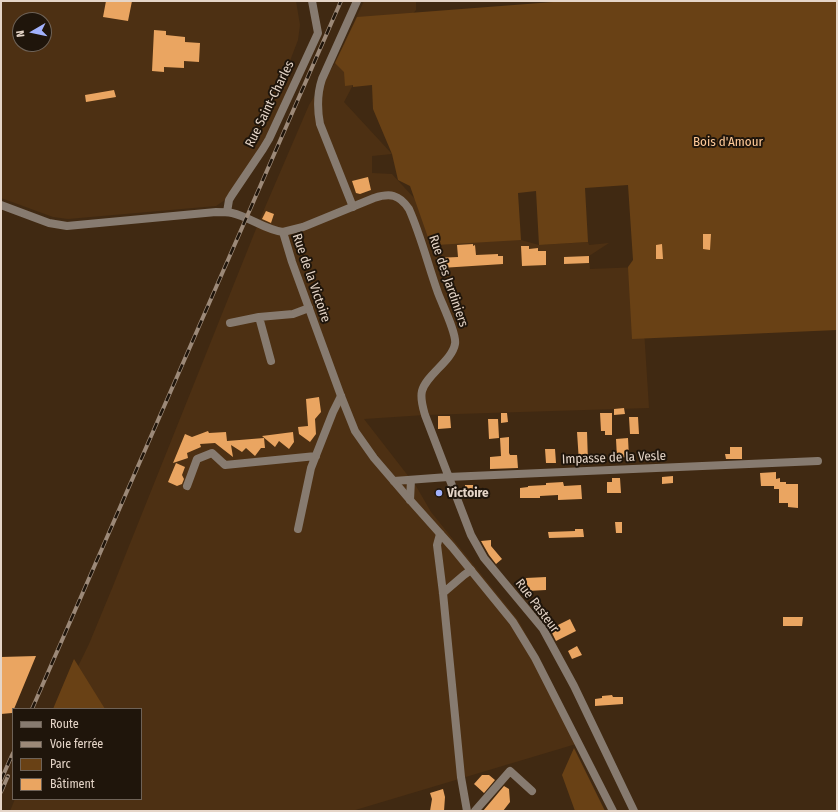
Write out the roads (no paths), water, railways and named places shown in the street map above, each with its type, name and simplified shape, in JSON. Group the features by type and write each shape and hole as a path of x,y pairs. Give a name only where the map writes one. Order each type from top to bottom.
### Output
{"street":[{"name":"Rue Saint-Charles","path":"227,212 229,200 269,139 318,34 312,1"},
{"path":"283,232 303,227 353,207 320,124 317,101 322,79 357,1"},
{"name":"Rue des Jardiniers","path":"353,207 374,198 389,194 395,196 407,205 412,215 438,293 454,333 455,340 453,352 425,384 422,391 421,400 425,415"},
{"name":"Rue de la Victoire","path":"1,205 50,223 66,226 227,212 238,215 273,230 283,232 292,262 355,431 374,458 471,570 513,622 535,658 613,811"},
{"path":"230,323 259,317 293,314 309,308"},
{"path":"259,317 271,361"},
{"path":"298,529 311,468 333,412 341,396"},
{"name":"Rue Pasteur","path":"425,415 470,536 484,558 543,629 574,686 634,811"},
{"path":"187,486 197,459 212,454 225,465 316,456"},
{"name":"Impasse de la Vesle","path":"394,481 448,477 818,461"},
{"path":"410,500 411,480"},
{"path":"440,534 437,545 461,777 464,801 467,811"},
{"path":"443,592 471,570"},
{"path":"475,811 510,771 532,791"}],"railway":[{"path":"32,708 341,1"},
{"path":"1,780 12,755"},
{"path":"1,792 8,776"}],"place":[{"name":"Victoire","path":"439,493"}],"park label":[{"name":"Bois d'Amour","path":"728,142"}]}
